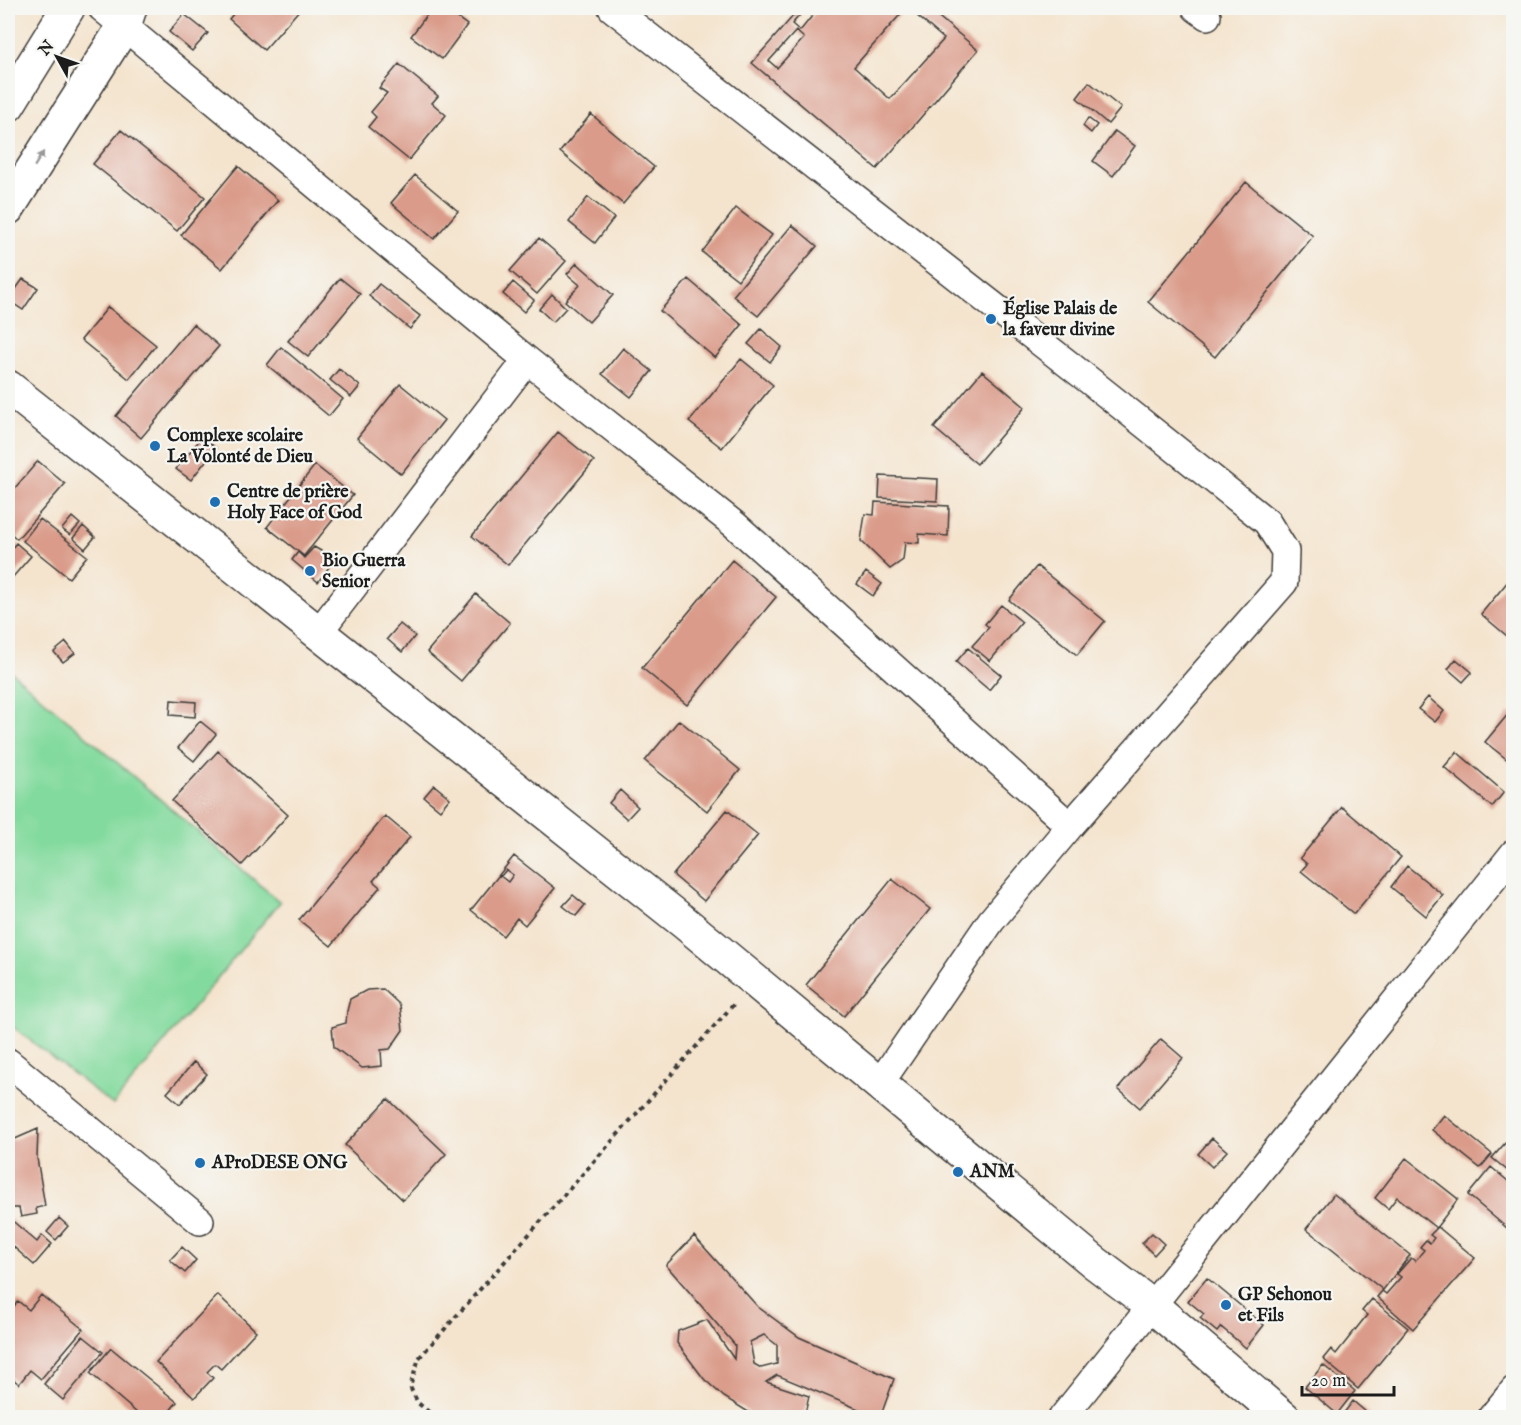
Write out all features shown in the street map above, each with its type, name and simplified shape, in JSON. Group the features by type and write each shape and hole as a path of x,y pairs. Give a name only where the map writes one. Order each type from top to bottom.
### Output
{"street":[{"path":"8,105 68,8"},
{"path":"612,8 1081,373 1267,522 1285,550 1284,582 1070,826 992,921 880,1083"},
{"path":"8,208 118,14 527,360 735,525 1070,826"},
{"path":"318,633 527,360"},
{"path":"8,387 685,923 1085,1254 1151,1305 1284,1418"},
{"path":"1062,1418 1514,853"},
{"path":"8,1062 200,1221"},
{"path":"1491,1418 1514,1390"}],"path":[{"path":"436,1418 418,1403 410,1387 419,1358 754,981"}],"green space":[{"path":"8,669 280,902 113,1105 8,1023"}],"building":[{"path":"238,8 301,8 264,50 229,19"},
{"path":"432,8 444,8 467,25 442,59 411,36"},
{"path":"800,8 806,8 792,24 800,31 817,10 815,8 906,8 854,67 890,99 944,39 908,8 928,8 978,50 877,169 752,63","holes":["796,31 804,38 777,68 769,61"]},
{"path":"184,14 208,33 192,51 169,32"},
{"path":"399,64 438,96 432,103 446,115 409,160 368,127 376,117 371,112 387,93 379,88"},
{"path":"1089,82 1121,108 1108,124 1077,98"},
{"path":"591,114 654,167 623,204 560,152"},
{"path":"1088,118 1097,125 1091,133 1083,126"},
{"path":"121,130 205,197 177,231 93,164"},
{"path":"1115,131 1135,146 1113,176 1093,161"},
{"path":"238,166 278,200 222,269 181,235"},
{"path":"415,175 458,211 434,239 391,203"},
{"path":"1246,182 1313,236 1215,357 1148,302"},
{"path":"588,197 614,218 595,243 569,222"},
{"path":"736,208 772,235 738,280 702,252"},
{"path":"792,225 817,246 758,316 733,296"},
{"path":"539,238 566,261 537,294 510,271"},
{"path":"577,263 613,295 589,322 565,301 580,285 567,274"},
{"path":"340,278 360,294 308,357 288,341"},
{"path":"23,279 38,288 23,310 8,300"},
{"path":"688,279 742,325 715,358 660,311"},
{"path":"513,282 534,300 524,312 503,294"},
{"path":"379,284 420,316 410,329 369,296"},
{"path":"552,294 566,308 553,322 539,309"},
{"path":"108,307 156,345 129,379 81,340"},
{"path":"193,324 219,346 141,438 116,416"},
{"path":"761,329 782,347 770,362 748,344"},
{"path":"281,347 343,399 329,416 267,365"},
{"path":"623,348 652,371 631,397 602,374"},
{"path":"741,359 773,385 722,448 689,422"},
{"path":"339,369 360,386 351,397 330,380"},
{"path":"982,371 1025,407 977,464 934,428"},
{"path":"400,384 444,420 401,474 357,438"},
{"path":"558,432 594,461 508,565 472,536"},
{"path":"202,437 216,448 191,480 176,469"},
{"path":"38,461 65,484 17,539 8,531 8,496"},
{"path":"315,465 353,495 304,556 267,527"},
{"path":"880,476 938,479 937,501 879,498"},
{"path":"875,502 949,506 948,536 919,534 919,543 905,542 903,560 890,569 861,541 865,514 874,515"},
{"path":"72,517 80,524 70,535 62,529"},
{"path":"40,519 87,556 69,578 23,541"},
{"path":"83,526 95,537 85,549 73,538"},
{"path":"16,543 31,556 12,578 8,574 8,553"},
{"path":"314,547 335,559 318,582 292,560 298,552 304,558"},
{"path":"732,560 776,597 687,705 642,668"},
{"path":"1037,566 1105,621 1077,655 1009,600"},
{"path":"866,572 882,584 873,596 857,584"},
{"path":"1509,580 1514,584 1514,642 1481,614"},
{"path":"476,594 510,623 461,681 427,652"},
{"path":"1001,605 1022,622 990,661 972,646 989,627 985,624"},
{"path":"400,624 415,636 402,652 387,639"},
{"path":"66,642 75,653 63,662 54,652"},
{"path":"968,648 1001,675 989,690 956,662"},
{"path":"1456,659 1472,672 1463,682 1448,669"},
{"path":"1428,697 1444,711 1435,722 1418,709"},
{"path":"171,700 196,702 195,717 170,715"},
{"path":"1509,713 1514,717 1514,765 1485,742"},
{"path":"679,720 740,770 707,811 645,761"},
{"path":"200,721 216,734 194,761 178,748"},
{"path":"218,751 288,815 242,865 172,801"},
{"path":"1457,752 1504,792 1492,807 1444,767"},
{"path":"434,785 450,798 440,810 424,797"},
{"path":"620,790 638,807 627,819 609,803"},
{"path":"1342,807 1401,857 1354,914 1301,871 1307,864 1300,858"},
{"path":"727,810 758,835 704,901 673,875"},
{"path":"385,816 410,837 373,881 380,887 331,946 299,920"},
{"path":"514,856 555,888 525,925 517,918 503,936 471,910","holes":["506,870 513,875 508,882 499,875 501,876"]},
{"path":"1407,866 1443,895 1426,916 1391,887"},
{"path":"892,879 930,909 844,1016 806,985"},
{"path":"573,895 585,905 576,916 563,906"},
{"path":"383,989 400,1005 403,1030 390,1049 381,1050 382,1066 362,1068 334,1047 332,1027 346,1023 350,999 367,990"},
{"path":"1161,1039 1183,1058 1140,1108 1118,1089"},
{"path":"194,1062 207,1074 180,1104 167,1093"},
{"path":"388,1099 446,1154 403,1200 345,1145"},
{"path":"1444,1115 1492,1154 1480,1168 1432,1130"},
{"path":"38,1129 37,1158 45,1206 36,1208 37,1214 21,1217 19,1208 8,1208 8,1142"},
{"path":"1514,1133 1514,1176 1492,1158"},
{"path":"1212,1138 1227,1151 1212,1167 1198,1154"},
{"path":"1406,1158 1458,1199 1436,1228 1397,1197 1388,1209 1375,1198"},
{"path":"1491,1167 1514,1186 1514,1234 1468,1195"},
{"path":"1334,1194 1410,1255 1383,1290 1306,1229"},
{"path":"8,1217 37,1242 42,1235 52,1244 34,1265 8,1242"},
{"path":"59,1218 68,1226 56,1240 47,1232"},
{"path":"1438,1227 1475,1258 1413,1329 1377,1297 1382,1291 1386,1294 1401,1277 1397,1274 1411,1258 1415,1261 1424,1250 1420,1247 1426,1240 1430,1243 1434,1238 1430,1235"},
{"path":"1152,1233 1164,1244 1154,1255 1142,1243"},
{"path":"694,1236 758,1307 799,1337 894,1379 880,1418 777,1375 766,1382 809,1396 804,1418 758,1418 724,1397 704,1379 677,1343 678,1331 707,1320 734,1359 735,1345 666,1265","holes":["764,1335 777,1345 777,1364 761,1368 754,1364 750,1342"]},
{"path":"182,1247 196,1260 185,1273 170,1260"},
{"path":"1207,1278 1264,1325 1246,1348 1221,1327 1217,1332 1200,1318 1204,1314 1188,1301"},
{"path":"41,1295 83,1329 41,1379 30,1370 19,1384 8,1375 8,1314 18,1301 29,1310"},
{"path":"218,1295 256,1331 221,1369 215,1364 207,1372 213,1378 194,1398 156,1362"},
{"path":"1372,1299 1408,1328 1358,1389 1323,1359 1331,1349 1336,1354 1367,1315 1362,1311"},
{"path":"83,1336 103,1352 63,1400 44,1384"},
{"path":"111,1348 177,1402 164,1418 143,1418 90,1373"},
{"path":"1323,1365 1355,1391 1337,1414 1305,1387"},
{"path":"1353,1401 1373,1418 1340,1418"}],"place":[{"name":"Église Palais de la faveur divine","path":"991,319"},
{"name":"Complexe scolaire La Volonté de Dieu","path":"155,446"},
{"name":"Centre de prière Holy Face of God","path":"215,502"},
{"name":"Bio Guerra Senior","path":"310,571"},
{"name":"AProDESE ONG","path":"200,1163"},
{"name":"ANM","path":"958,1172"},
{"name":"GP Sehonou et Fils","path":"1226,1305"}]}
